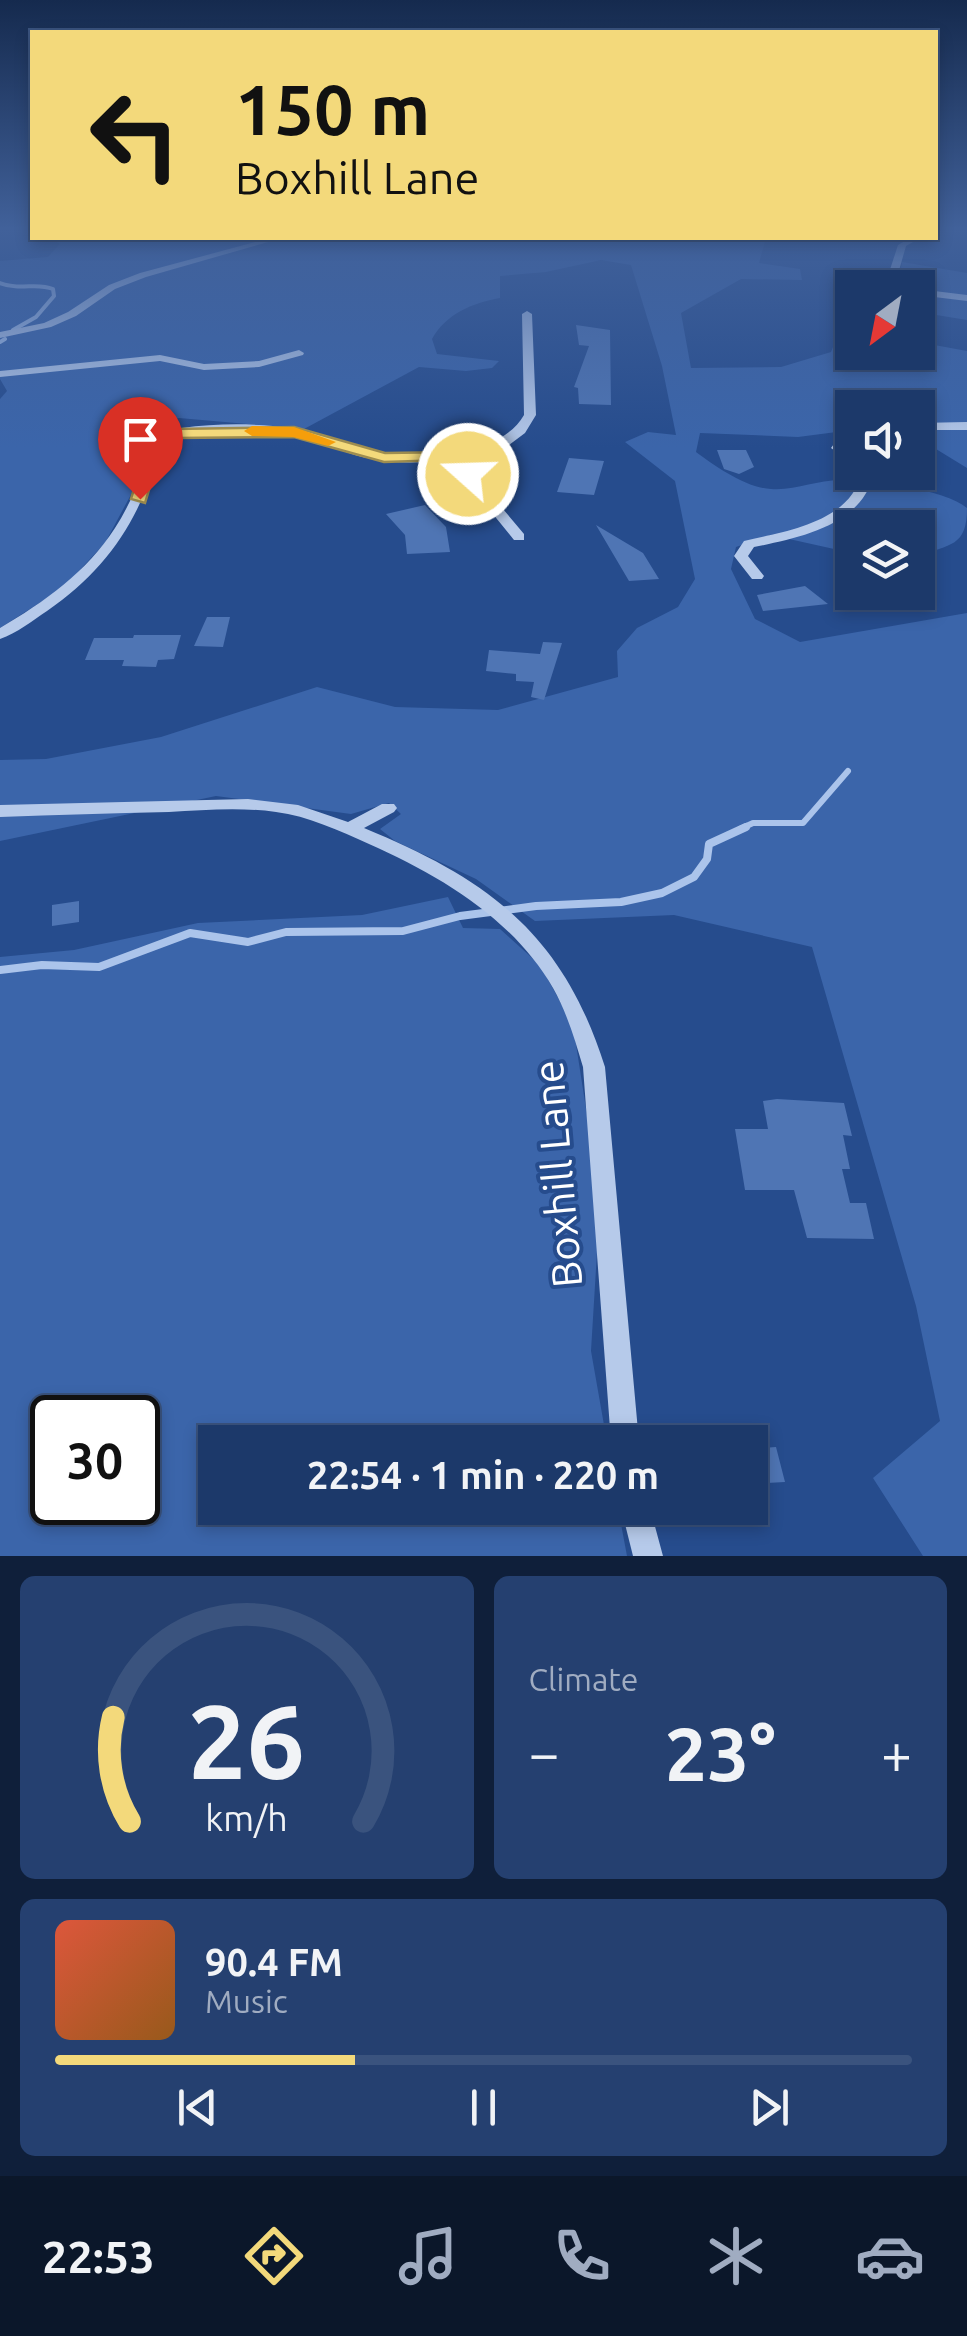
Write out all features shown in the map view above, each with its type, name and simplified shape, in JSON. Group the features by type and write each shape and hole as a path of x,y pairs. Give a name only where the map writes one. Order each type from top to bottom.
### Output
{"street":[{"path":"0,335 60,320 90,303"},
{"path":"0,634 42,610 93,566 140,499 156,442 164,436 280,430 384,458 452,456 502,443 528,422 528,314"},
{"path":"0,374 160,358 204,367 259,364 299,353"},
{"path":"935,427 967,426"},
{"path":"452,456 518,537"},
{"path":"757,576 740,556 749,544 795,536 825,521 865,490"},
{"name":"Boxhill Lane","path":"0,811 270,806 318,816 420,860 486,902 530,940 564,984 587,1036 594,1067 624,1425"},
{"path":"348,828 388,808"},
{"path":"640,1525 648,1556"}],"shaded area":[{"path":"0,303 482,303 461,311 432,339 437,354 499,361 492,368 466,371 419,367 304,429 179,418 143,429 137,440 142,474 105,543 63,588 0,628 0,399 7,391 0,379"},
{"path":"643,303 699,303 681,313 691,368 781,367 831,352 835,342 835,370 935,370 935,345 967,351 967,468 935,448 935,390 835,390 835,432 798,437 700,433 696,452 731,475 761,488 835,480 835,490 920,490 967,508 960,537 935,550 935,510 835,510 835,549 771,535 736,547 731,569 755,619 800,642 967,613 967,1556 923,1556 873,1478 940,1421 916,1306 812,947 674,915 535,921 476,879 395,841 380,829 401,814 389,803 351,814 216,796 0,841 0,760 46,759 161,737 317,687 395,707 498,710 618,677 617,651 637,628 678,607 695,579 675,481 625,442 648,432 676,435 662,366"},
{"path":"935,303 967,303 967,320 935,315"},
{"path":"448,897 463,928 500,929 540,965 573,1025 589,1128 598,1236 591,1351 604,1425 198,1425 198,1525 621,1525 627,1556 0,1556 0,957 74,950 198,923 362,915"}],"building":[{"path":"576,325 610,330 611,405 579,404 578,388 574,387 589,346 579,345"},
{"path":"717,450 746,450 754,467 739,474 724,469"},
{"path":"569,458 604,461 594,495 557,492"},
{"path":"425,505 446,527 450,552 407,554 405,535 386,514"},
{"path":"596,525 643,553 659,579 629,581"},
{"path":"805,586 828,604 763,611 757,595"},
{"path":"207,617 230,617 223,647 194,646"},
{"path":"181,635 174,659 158,660 156,667 122,666 124,660 85,660 94,638"},
{"path":"543,642 562,643 544,700 531,697 534,682 516,681 516,674 486,671 489,650 540,654"},
{"path":"79,901 79,922 52,926 52,905"},
{"path":"763,1101 844,1103 852,1136 843,1135 850,1169 842,1169 850,1203 866,1203 874,1239 807,1238 794,1190 745,1190 735,1129 768,1129"},
{"path":"776,1447 785,1482 768,1483 768,1448"}],"waterway":[{"path":"13,330 36,317 48,303"},
{"path":"0,342 5,339"},
{"path":"740,829 753,823 803,823 848,771"},
{"path":"0,970 42,965 99,967 190,933 248,942 286,932 403,931 460,916 536,906 621,902 662,893 694,877 707,859 709,844 746,827"}],"slow traffic":[{"path":"252,431 294,432 328,442"}],"route":[{"path":"140,499 160,438 210,431 294,432 384,458 452,456 468,474"}]}
